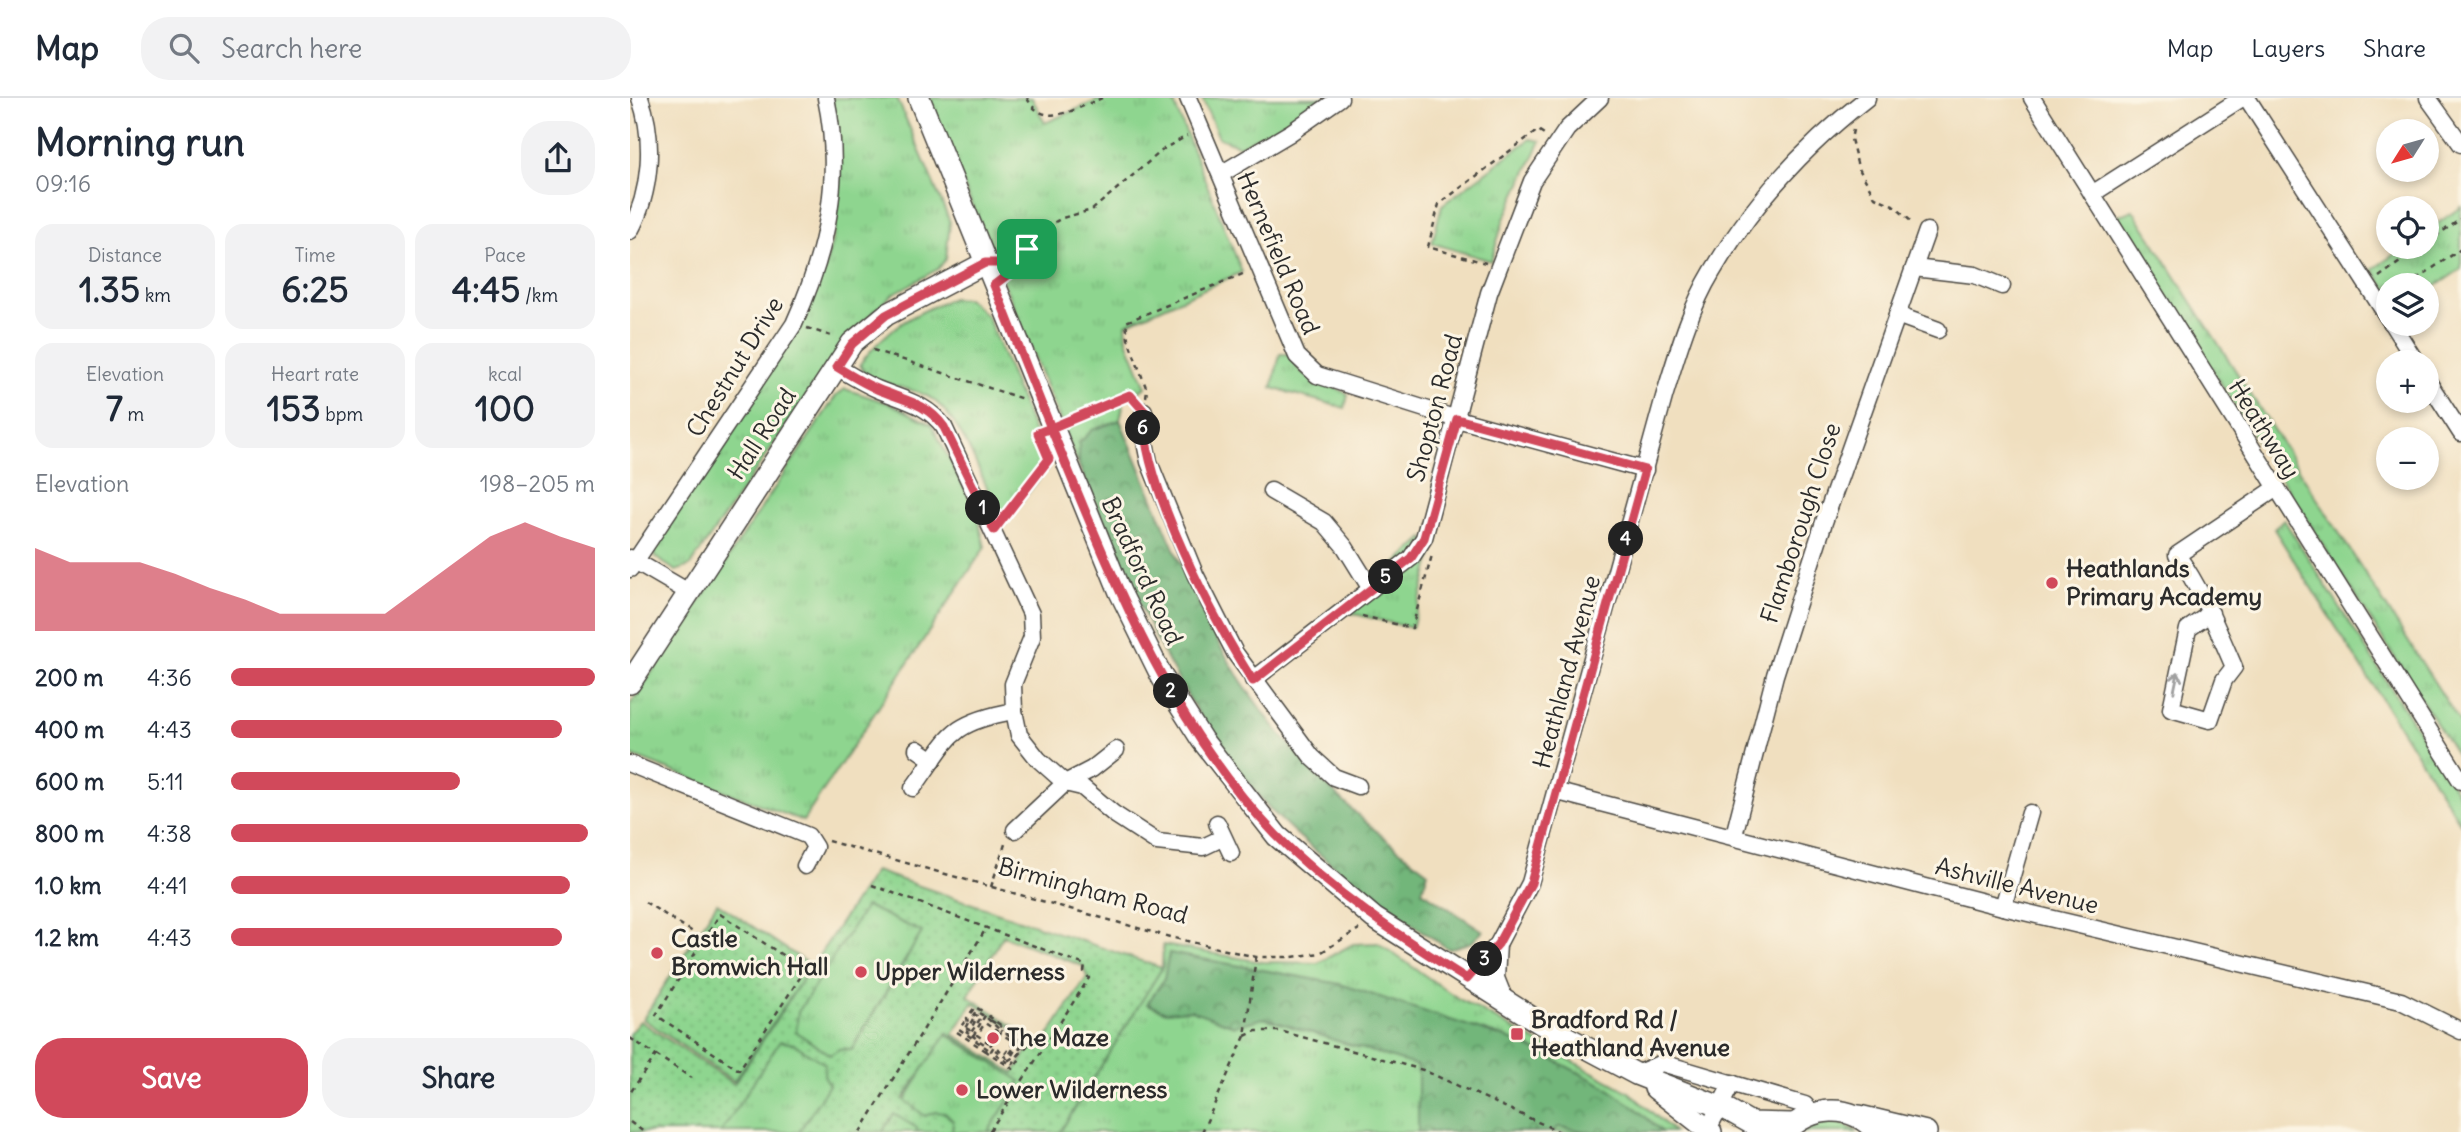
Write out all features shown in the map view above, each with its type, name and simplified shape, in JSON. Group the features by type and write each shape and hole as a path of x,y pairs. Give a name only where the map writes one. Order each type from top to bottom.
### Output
{"main road":[{"name":"Bradford Road","path":"919,98 1119,593 1162,677 1241,793 1277,836 1355,903 1506,1003 1636,1074 1718,1106 1751,1123 1789,1128"},
{"name":"Hall Road","path":"630,683 852,344 886,315 985,263"},
{"name":"Bradford Road","path":"1636,1074 1710,1131"},
{"path":"1789,1128 1812,1113 1829,1110 1926,1132"},
{"path":"1847,1113 1860,1118 1876,1132"}],"street":[{"path":"630,231 649,168 649,134 640,98"},
{"name":"Chestnut Drive","path":"632,562 794,324 825,241 834,184 832,126 825,98"},
{"name":"Hernefield Road","path":"1188,98 1297,356 1317,375 1457,419 1645,470"},
{"path":"1221,174 1340,98"},
{"name":"Shopton Road","path":"1253,681 1411,558 1424,538 1489,293 1532,181 1567,129 1600,98"},
{"name":"Heathway","path":"2032,98 2275,489 2461,781"},
{"path":"2428,98 2461,144"},
{"path":"2092,194 2238,99 2376,299"},
{"name":"Heathland Avenue","path":"1467,979 1498,944 1531,883 1684,334 1711,273 1793,161 1862,102"},
{"name":"Flamborough Close","path":"1734,835 1775,675 1828,509 1927,231"},
{"path":"1914,268 1975,275 2002,286"},
{"path":"1897,315 1938,330"},
{"path":"837,367 880,391 915,402 935,415 944,427 994,530 1033,625 1032,637 1013,684 1014,711 1019,735 1065,783 1082,787 1114,814 1157,842 1203,848 1219,830 1231,853"},
{"path":"2439,399 2461,433"},
{"path":"1144,411 1143,432 1149,462 1195,573 1235,653 1253,681 1312,757 1334,777 1359,786"},
{"path":"2211,613 2188,629 2171,709 2210,720 2224,680 2234,667 2211,613 2177,555 2275,489"},
{"path":"1271,491 1324,522 1345,547 1371,589"},
{"path":"632,562 690,593"},
{"path":"913,788 956,728 977,718 1014,711"},
{"path":"917,749 933,760"},
{"path":"1014,830 1065,783 1092,769 1116,750"},
{"path":"630,764 808,835 815,847 805,866"},
{"name":"Ashville Avenue","path":"1558,792 1734,835 2003,907 2401,1001 2461,1031"},
{"path":"2003,907 2030,813"},
{"name":"Heathland Avenue","path":"1498,944 1496,978 1506,1003"},
{"path":"1636,1074 1662,1063 1805,1105 1812,1113"},
{"path":"1688,1094 1697,1074"},
{"path":"1710,1131 1718,1106 1732,1083"}],"path":[{"path":"1027,98 1036,111 1055,117 1102,98"},
{"path":"1862,102 1851,139 1858,167 1875,197 1893,205 1927,231"},
{"path":"1499,267 1429,247 1439,204 1538,130 1558,142"},
{"path":"994,285 1023,263 1027,249 1041,230 1062,218 1092,210 1165,148 1190,134"},
{"path":"2439,234 2461,219"},
{"path":"985,263 998,263 1027,249"},
{"path":"2426,273 2461,249"},
{"path":"2367,285 2404,259"},
{"path":"1144,411 1147,390 1128,339 1126,322 1248,272"},
{"path":"794,324 1023,399"},
{"path":"1051,428 1130,395 1144,411"},
{"path":"994,530 1049,459 1045,450"},
{"path":"1342,611 1412,628 1433,552 1424,538"},
{"path":"991,887 1002,847 1014,830"},
{"name":"Birmingham Road","path":"808,835 1170,937 1256,957 1292,957 1320,953 1363,926"},
{"path":"872,886 1085,965 1084,972 1089,978 989,1132"},
{"path":"645,902 704,939"},
{"path":"720,914 806,970 739,1070 656,1016 704,939 720,914"},
{"path":"860,1132 987,927"},
{"path":"1202,1132 1245,1036 1256,957"},
{"path":"978,1019 971,1017 976,1011 982,1015 984,1012 975,1007 967,1018 968,1023 964,1030 987,1049"},
{"path":"970,1034 978,1019 986,1014 1015,1036 1013,1038 1002,1030 1000,1033 1014,1042 1006,1054 994,1046 991,1051 1012,1065 1017,1057 1015,1056"},
{"path":"987,1049 977,1035 985,1023 998,1032 1000,1030 987,1018 1018,1035 1016,1040 1022,1044 1015,1056 1009,1060 1016,1044 1007,1058 995,1050"},
{"path":"968,1023 965,1021 959,1030 1013,1069 1021,1057 1019,1055 1030,1043 1021,1037 1019,1039 1026,1044 1019,1050"},
{"path":"1245,1036 1256,1031 1280,1031 1423,1070 1560,1132"},
{"path":"957,1032 987,1049"},
{"path":"630,1038 692,1078"},
{"path":"987,1049 995,1039"},
{"path":"630,1093 656,1055"},
{"path":"630,1122 644,1132"}],"green space":[{"path":"832,98 897,98 950,222 946,259 938,269 893,294 849,335 690,566 676,571 655,557 653,550 794,334 824,271 834,234 840,180"},
{"path":"928,98 1032,98 1045,123 1103,98 1172,98 1242,272 1126,324 1127,340 1146,387 1124,401 1120,420 1092,430 1079,466"},
{"path":"1202,98 1324,98 1307,111 1240,146 1219,138"},
{"path":"1530,139 1541,141 1504,219 1491,261 1432,243 1442,205"},
{"path":"2461,207 2461,269 2439,284 2439,273 2376,274 2373,269 2388,259 2439,259 2439,223"},
{"path":"2133,210 2461,724 2461,762 2115,217"},
{"path":"953,298 968,299 987,316 1048,467 1003,525 962,435 939,405 927,396 866,377 860,364 880,341 901,324"},
{"path":"1280,354 1288,354 1302,373 1348,394 1345,408 1272,388"},
{"path":"845,389 891,404 931,424 976,510 985,547 803,821 630,755 630,705 836,396"},
{"path":"1120,420 1191,586 1237,674 1283,738 1310,768 1367,823 1428,872 1422,891 1483,931 1472,942 1449,949 1338,870 1273,812 1194,706 1151,628 1079,466 1079,443 1092,430"},
{"path":"2284,520 2461,798 2461,824 2274,529"},
{"path":"1424,538 1433,552 1412,628 1342,611"},
{"path":"875,871 1162,968 1060,1132 988,1132 1021,1081 947,1033 903,1099 925,1116 935,1112 945,1113 953,1121 952,1132 917,1132 917,1128 894,1114 882,1132 799,1132 829,1085 824,1075 825,1064 794,1044 780,1041 721,1132 630,1132 630,1033 640,1021 734,1084 810,968 734,1081 643,1019 717,903 812,966","holes":["866,906 922,932 852,1050 839,1049 830,1055 796,1032 798,1012","1003,936 1083,966 1087,977 1042,1045 968,996","973,1003 1033,1042 1014,1073 953,1034"]},
{"name":"Upper Wilderness","path":"866,906 922,932 851,1050 845,1048 830,1055 796,1032 798,1012"},
{"path":"1378,943 1459,999 1629,1092 1674,1132 1060,1132 1162,968 1163,945 1262,962 1318,963 1353,944"},
{"path":"1169,953 1340,984 1521,1043 1603,1085 1637,1109 1662,1132 1592,1132 1559,1127 1551,1132 1418,1132 1418,1066 1264,1018 1234,1026 1191,1010 1166,1012 1147,1004 1164,979"},
{"name":"Lower Wilderness","path":"944,1033 1021,1081 988,1132 952,1132 953,1121 925,1116 904,1102"},
{"path":"779,1041 794,1044 826,1064 826,1080 829,1085 799,1132 721,1132"},
{"name":"Lower Wilderness","path":"894,1114 917,1128 917,1132 882,1132"},
{"path":"1827,1122 1841,1123 1858,1132 1800,1132"}],"place":[{"name":"Heathlands Primary Academy","path":"2052,583"},
{"name":"Castle Bromwich Hall","path":"657,953"},
{"name":"Upper Wilderness","path":"861,972"},
{"name":"Bradford Rd / Heathland Avenue","path":"1517,1034"},
{"name":"The Maze","path":"993,1038"},
{"name":"Lower Wilderness","path":"962,1090"}],"route":[{"path":"1027,249 998,263 985,263 886,315 852,344 837,367 880,391 915,402 935,415 944,427 994,530 1049,459 1038,433 1051,428 1119,593 1162,677 1202,740 1241,793 1277,836 1355,903 1467,979 1498,944 1531,883 1645,470 1457,419 1424,538 1411,558 1253,681 1235,653 1195,573 1149,462 1143,432 1144,411 1130,395 1051,428 994,285 1023,263 1027,249"}]}
